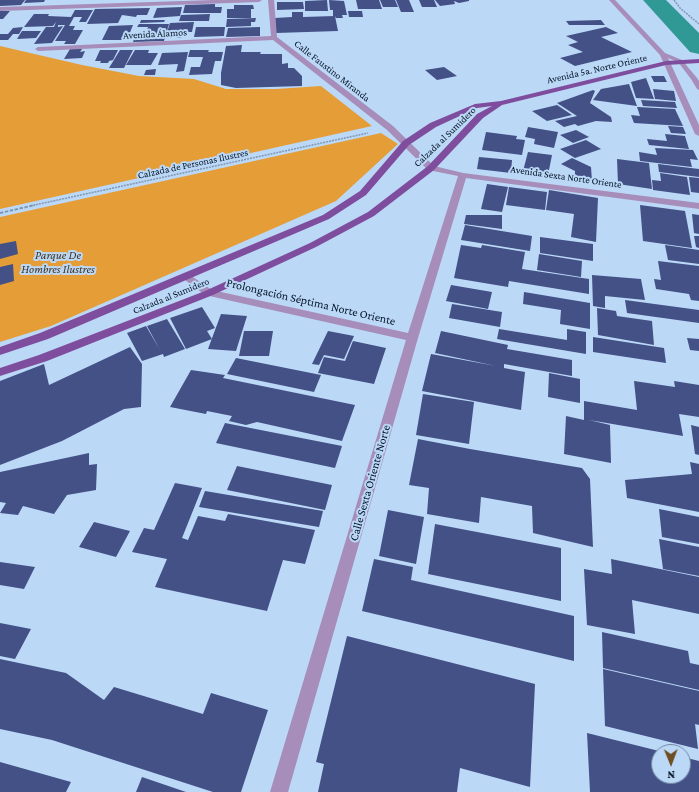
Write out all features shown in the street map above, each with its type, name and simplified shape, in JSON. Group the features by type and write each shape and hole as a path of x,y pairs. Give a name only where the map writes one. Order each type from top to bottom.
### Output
{"main road":[{"name":"Avenida 5a. Norte Oriente","path":"501,103 666,63 699,61"},
{"name":"Calzada al Sumidero","path":"0,351 44,336 326,217 363,193 406,143 433,125 475,106 501,103"},
{"name":"Calzada al Sumidero","path":"0,372 43,358 209,293 312,245 371,214 431,168 480,116 501,103"}],"street":[{"path":"0,9 259,0"},
{"path":"271,0 274,38"},
{"path":"612,0 663,54 680,61 694,78 699,88"},
{"name":"Avenida Álamos","path":"38,49 274,38"},
{"name":"Calle Faustino Miranda","path":"274,38 390,128 431,168"},
{"path":"663,54 699,134"},
{"name":"Avenida Sexta Norte Oriente","path":"431,168 463,175 699,206"},
{"name":"Calle Sexta Oriente Norte","path":"279,792 412,338 463,175"},
{"name":"Prolongación Séptima Norte Oriente","path":"186,277 209,293 412,338"}],"path":[{"path":"674,0 680,8 699,24"},
{"name":"Calzada de Personas Ilustres","path":"0,213 390,128"}],"green space":[{"path":"0,46 82,65 139,76 194,79 226,89 276,89 321,86 372,126 0,209"},
{"name":"Parque De Hombres Ilustres","path":"381,133 398,144 336,201 51,326 0,342 0,217"}],"building":[{"path":"0,0 25,0 21,5 0,6"},
{"path":"26,0 45,0 44,2 24,3"},
{"path":"327,0 328,11 305,11 305,1"},
{"path":"329,0 344,1 347,15 342,15 343,18 336,18 333,16 333,10 330,10"},
{"path":"356,0 379,0 382,9 358,9"},
{"path":"380,0 395,0 398,7 383,7"},
{"path":"396,0 409,0 414,12 401,12"},
{"path":"419,0 434,0 437,7 422,7"},
{"path":"435,0 469,1 459,3 454,1 455,4 440,6"},
{"path":"277,2 303,2 304,9 277,10"},
{"path":"215,4 215,7 222,7 221,13 183,13 185,5"},
{"path":"234,5 253,5 254,9 251,9 251,18 227,18 227,9 234,9"},
{"path":"182,7 180,16 153,18 157,8"},
{"path":"150,8 147,15 137,15 136,17 122,15 118,23 87,24 95,9"},
{"path":"75,10 93,10 86,22 79,22 82,17 74,17 69,26 75,26 73,30 83,30 75,44 64,44 66,41 55,41 65,25 58,25 58,27 63,26 52,43 34,44 46,27 54,27 56,22 53,26 24,27 34,14 49,14 48,16 71,17"},
{"path":"0,11 10,11 3,19 0,19"},
{"path":"348,11 362,11 363,17 349,17"},
{"path":"292,12 303,12 303,17 335,16 338,31 276,33 275,18 292,17"},
{"path":"210,14 209,21 179,21 181,15"},
{"path":"256,18 255,22 251,22 251,26 226,27 227,19"},
{"path":"141,20 165,20 164,22 140,23"},
{"path":"601,20 605,25 569,25 566,21"},
{"path":"194,22 192,32 182,32 181,38 165,38 170,23"},
{"path":"139,24 169,24 164,41 133,42 136,34 146,34 148,27 137,27"},
{"path":"133,25 127,40 102,40 109,26"},
{"path":"23,27 19,34 13,34 8,40 0,40 0,34 8,34 13,28"},
{"path":"196,27 225,27 224,36 194,37"},
{"path":"260,27 260,36 226,37 228,28"},
{"path":"606,27 618,33 601,37 632,52 575,66 560,58 583,52 568,45 578,42 566,36"},
{"path":"22,31 41,31 36,38 17,39"},
{"path":"242,45 241,52 282,54 282,64 288,63 288,68 294,68 302,76 302,86 236,88 221,85 221,73 226,46"},
{"path":"70,49 82,49 80,52 85,51 82,58 64,59"},
{"path":"100,50 118,50 113,60 109,61 108,63 100,63 101,61 95,61"},
{"path":"120,50 133,50 124,68 109,68"},
{"path":"135,50 149,50 148,53 158,53 151,65 126,65"},
{"path":"190,50 223,52 221,61 215,61 212,74 189,75 191,67 200,67 203,57 188,57"},
{"path":"188,52 184,71 176,72 178,64 158,65 162,53"},
{"path":"444,67 457,76 437,80 425,70"},
{"path":"156,69 155,75 144,75 146,70"},
{"path":"651,76 664,76 667,82 654,82"},
{"path":"646,78 654,99 636,98 631,82"},
{"path":"629,84 637,106 593,100 601,89"},
{"path":"653,89 674,91 676,101 655,99"},
{"path":"593,90 595,91 590,103 611,117 612,122 596,121 578,126 575,124 564,127 555,121 577,116 557,103"},
{"path":"641,100 675,102 677,108 643,106"},
{"path":"557,105 572,115 547,121 532,111"},
{"path":"637,107 675,109 683,126 634,123 631,115 640,116"},
{"path":"668,126 683,127 686,134 671,133"},
{"path":"528,127 558,132 554,148 534,144 535,139 525,137"},
{"path":"576,130 589,137 573,143 560,135"},
{"path":"486,132 517,136 516,139 525,140 522,155 482,150"},
{"path":"665,134 685,136 689,149 649,145 647,139 667,141"},
{"path":"586,140 601,149 575,158 560,149"},
{"path":"655,148 693,150 698,160 690,159 692,167 640,161 639,152 657,155"},
{"path":"528,152 552,155 548,175 523,171"},
{"path":"479,157 512,160 511,173 477,169"},
{"path":"572,158 591,167 592,181 575,179 575,171 561,164"},
{"path":"617,159 649,163 652,189 618,184"},
{"path":"658,164 699,169 699,177 659,172"},
{"path":"660,173 687,177 690,195 653,190 652,180 661,181"},
{"path":"689,177 699,178 699,193 691,192"},
{"path":"487,184 508,187 502,212 481,209"},
{"path":"509,187 547,192 545,210 506,205"},
{"path":"549,190 598,198 596,242 571,237 574,214 546,210"},
{"path":"640,205 685,211 692,248 643,241"},
{"path":"692,214 699,215 699,234 694,233"},
{"path":"466,215 502,215 502,229 464,224"},
{"path":"465,225 532,236 530,251 461,240"},
{"path":"694,236 699,236 699,248 696,247"},
{"path":"540,237 593,244 593,261 540,253"},
{"path":"16,241 18,254 0,259 0,244"},
{"path":"461,245 481,248 482,245 525,252 522,269 589,279 589,294 509,281 508,287 454,278"},
{"path":"665,245 699,250 699,264 668,260"},
{"path":"539,254 582,261 581,277 537,270"},
{"path":"658,261 699,266 699,301 691,300 689,294 656,289 654,279 661,280"},
{"path":"13,264 14,281 0,285 0,267"},
{"path":"592,275 641,279 645,300 605,296 605,308 593,306"},
{"path":"451,285 492,292 488,309 446,301"},
{"path":"524,292 590,303 590,329 560,324 561,310 523,304"},
{"path":"625,300 699,310 699,323 627,313"},
{"path":"452,304 502,312 500,327 449,318"},
{"path":"202,307 215,328 207,331 212,339 186,349 170,318"},
{"path":"597,308 616,311 617,316 652,321 654,345 598,335"},
{"path":"221,314 247,316 236,351 208,349"},
{"path":"167,319 185,349 164,357 163,354 142,361 127,333 146,326 160,350 147,326"},
{"path":"499,329 567,340 567,329 586,332 586,354 497,339"},
{"path":"244,331 273,331 269,356 239,356"},
{"path":"328,331 354,336 344,359 324,355 319,365 312,364"},
{"path":"441,331 508,345 507,349 572,360 572,376 504,364 504,368 525,372 521,410 422,391 431,354 496,366 435,353"},
{"path":"593,337 664,348 666,363 593,352"},
{"path":"687,338 699,339 699,351 690,350"},
{"path":"353,341 386,348 374,384 318,373 324,357 345,361"},
{"path":"130,347 142,364 141,407 124,409 62,441 0,465 0,381 44,364 49,385"},
{"path":"236,358 321,375 314,392 227,374"},
{"path":"191,370 225,375 223,378 355,405 342,441 257,422 246,425 229,421 232,416 207,411 206,414 170,407"},
{"path":"549,373 580,379 580,403 548,397"},
{"path":"634,381 675,387 674,381 699,385 699,417 679,414 683,436 589,420 610,425 611,463 564,454 566,416 584,420 584,401 637,410"},
{"path":"423,394 474,402 469,444 416,435"},
{"path":"225,423 342,446 335,468 216,443"},
{"path":"691,425 699,427 699,455 695,454"},
{"path":"418,439 582,468 590,479 593,547 533,533 532,506 481,497 479,523 427,514 429,488 409,485"},
{"path":"89,453 89,465 97,464 96,490 67,495 54,514 23,506 18,515 0,513 6,503 0,502 0,472"},
{"path":"690,462 699,464 699,512 627,498 625,480 692,474"},
{"path":"237,466 332,485 325,510 227,490"},
{"path":"175,483 202,488 182,538 188,540 198,516 225,521 228,514 315,530 305,564 283,560 267,611 155,587 167,559 132,552 144,528 154,530"},
{"path":"205,491 323,511 319,527 199,507"},
{"path":"659,509 699,517 699,544 662,537"},
{"path":"388,510 424,517 416,564 379,556"},
{"path":"94,522 130,531 116,557 79,547"},
{"path":"435,524 561,548 561,601 428,574"},
{"path":"659,539 699,547 699,576 663,569"},
{"path":"374,559 413,567 411,580 574,616 574,661 362,611"},
{"path":"611,559 699,577 699,614 632,600 635,634 587,625 584,569 612,574"},
{"path":"0,562 35,567 24,589 0,585"},
{"path":"0,623 31,629 15,659 0,656"},
{"path":"602,632 688,651 690,663 699,665 699,690 603,668"},
{"path":"347,636 535,684 530,787 460,768 457,792 318,792 324,764 316,762"},
{"path":"0,659 66,673 104,700 114,687 203,714 211,693 268,710 241,792 213,792 52,740 0,729"},
{"path":"603,669 699,691 699,725 695,724 698,749 691,747 691,744 678,744 605,726"},
{"path":"587,733 651,749 651,784 691,784 691,759 699,761 699,792 590,792"},
{"path":"0,762 71,782 66,792 0,792"},
{"path":"142,777 186,792 136,792"}],"waterway":[{"path":"654,0 699,47"}]}
